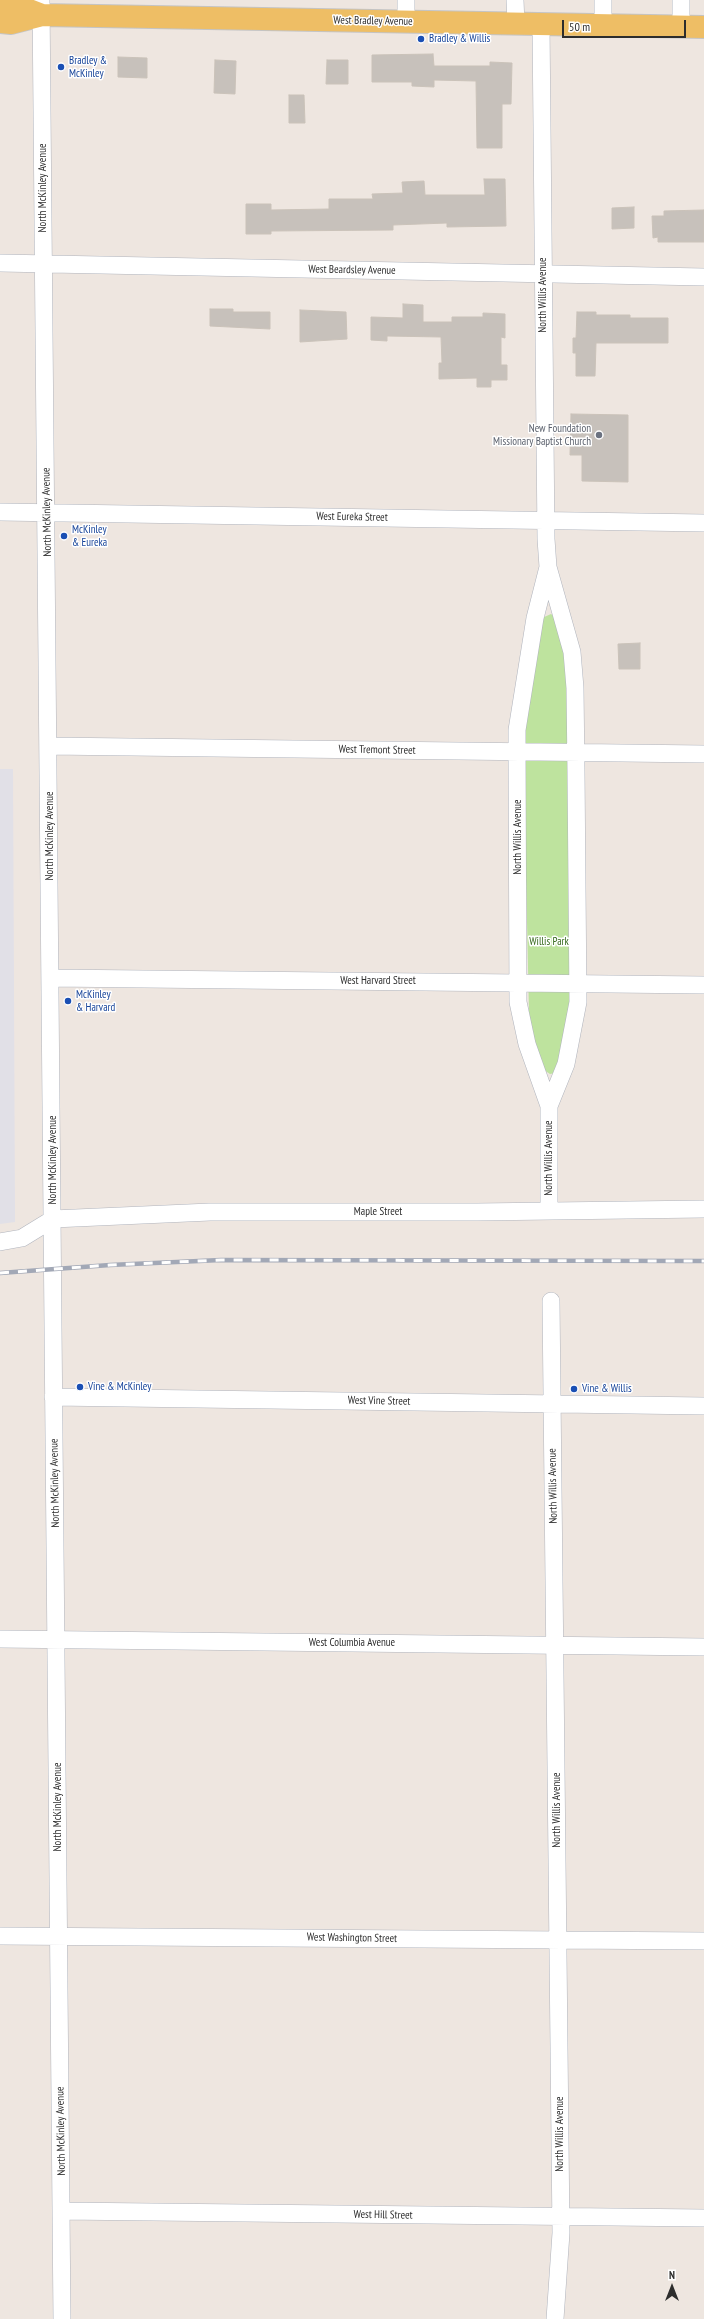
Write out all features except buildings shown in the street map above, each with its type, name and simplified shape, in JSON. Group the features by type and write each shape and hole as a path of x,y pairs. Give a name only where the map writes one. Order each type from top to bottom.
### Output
{"main road":[{"name":"West Bradley Avenue","path":"0,3 42,7 406,22 704,27"},
{"name":"West Bradley Avenue","path":"0,22 11,23 42,7"}],"street":[{"path":"406,0 406,22"},
{"path":"515,0 516,24"},
{"path":"603,0 603,25"},
{"path":"681,0 681,27"},
{"name":"North McKinley Avenue","path":"42,7 43,264 47,513 62,2319"},
{"name":"North Willis Avenue","path":"541,24 545,520 548,567 572,652 575,688 578,983 578,1002 566,1064 550,1106 549,1211"},
{"name":"West Beardsley Avenue","path":"0,263 704,277"},
{"name":"West Eureka Street","path":"0,512 704,522"},
{"name":"North Willis Avenue","path":"548,567 533,632 517,730 517,751 518,1002 522,1024 537,1074 550,1106"},
{"name":"West Tremont Street","path":"49,746 704,754"},
{"name":"West Harvard Street","path":"51,978 704,984"},
{"name":"Maple Street","path":"53,1219 210,1212 704,1209"},
{"path":"0,1242 22,1238 53,1219"},
{"name":"North Willis Avenue","path":"551,1300 556,1645 561,2217 561,2252 555,2319"},
{"name":"West Vine Street","path":"54,1397 704,1406"},
{"name":"West Columbia Avenue","path":"0,1639 704,1647"},
{"name":"West Washington Street","path":"0,1936 704,1941"},
{"name":"West Hill Street","path":"62,2211 704,2218"}],"shaded area":[{"path":"0,769 13,769 15,1222 0,1224"}],"green space":[{"name":"Willis Park","path":"551,614 555,617 565,652 569,716 570,1008 567,1033 555,1073 550,1074 544,1070 532,1032 529,1012 524,786 526,715 542,618"}],"railway":[{"path":"0,1273 110,1265 221,1260 704,1261"}],"place":[{"name":"Bradley & Willis","path":"421,39"},
{"name":"Bradley & McKinley","path":"61,67"},
{"name":"New Foundation Missionary Baptist Church","path":"599,435"},
{"name":"McKinley & Eureka","path":"64,536"},
{"name":"McKinley & Harvard","path":"68,1001"},
{"name":"Vine & McKinley","path":"80,1387"},
{"name":"Vine & Willis","path":"574,1389"}]}
